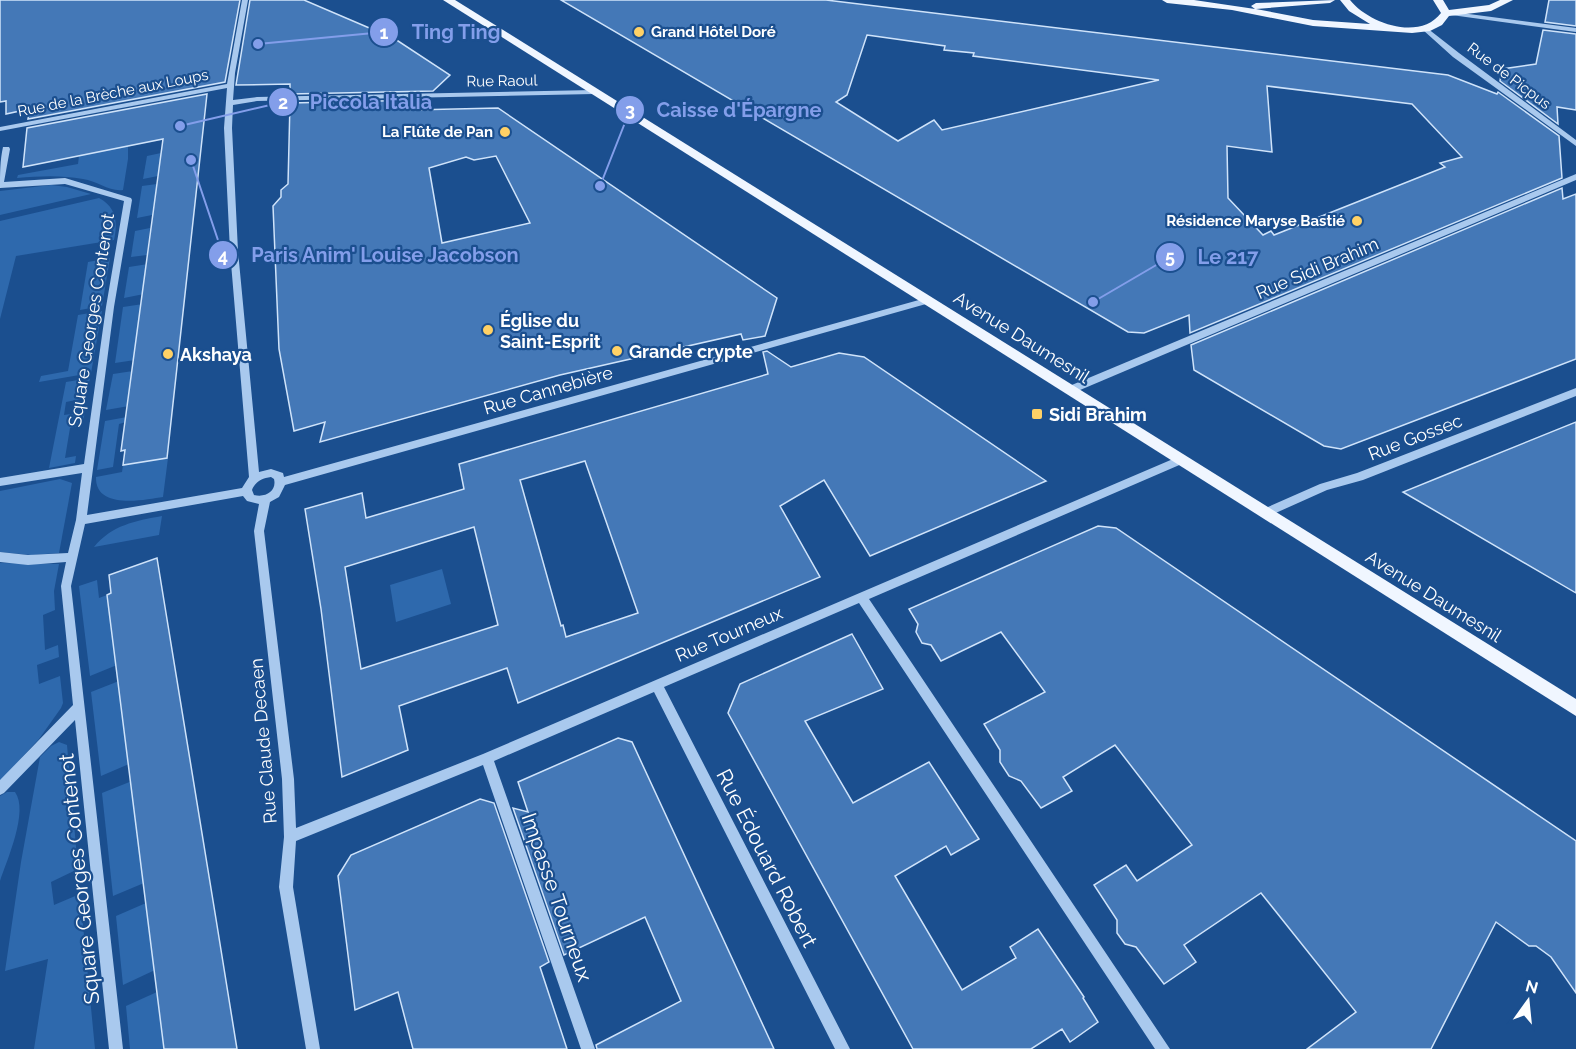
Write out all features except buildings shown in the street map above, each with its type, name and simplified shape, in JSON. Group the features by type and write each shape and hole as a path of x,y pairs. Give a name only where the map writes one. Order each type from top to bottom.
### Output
{"main road":[{"name":"Avenue Daumesnil","path":"448,0 1576,708"},
{"path":"1167,0 1232,7 1313,23 1392,28 1425,29 1443,20 1446,13"},
{"path":"1232,7 1330,0"},
{"path":"1345,0 1355,13 1365,19 1392,28"},
{"path":"1438,0 1446,13"},
{"path":"1446,13 1491,8 1508,0"}],"street":[{"path":"245,0 235,44 228,128 234,251 254,478"},
{"path":"1446,13 1576,30"},
{"name":"Rue de Picpus","path":"1425,29 1456,55 1576,144"},
{"name":"Rue de la Brèche aux Loups","path":"0,129 231,85"},
{"name":"Rue Raoul","path":"230,103 256,99 594,92"},
{"name":"Square Georges Contenot","path":"6,149 0,183 65,181 128,200 119,242 86,468 81,520 66,586 116,1049"},
{"name":"Rue Sidi Brahim","path":"1070,390 1576,177"},
{"name":"Rue Cannebière","path":"281,482 926,300"},
{"name":"Rue Gossec","path":"1265,513 1324,487 1359,477 1576,392"},
{"name":"Rue Tourneux","path":"290,837 487,758 1180,460"},
{"path":"0,482 86,468"},
{"path":"265,501 249,498 248,485 254,478 271,473 279,476 281,482"},
{"name":"Rue Claude Decaen","path":"281,482 280,489 265,501 259,531 288,779 290,837 286,887 313,1049"},
{"path":"81,520 247,490"},
{"path":"0,557 28,560 71,558"},
{"path":"861,597 1163,1049"},
{"name":"Rue Édouard Robert","path":"657,685 843,1049"},
{"name":"Square Georges Contenot","path":"0,789 80,706"},
{"name":"Impasse Tourneux","path":"487,758 588,1049"}],"shaded area":[{"path":"128,146 123,190 75,178 50,176 17,178 18,175 78,164 79,156"},
{"path":"161,153 158,176 143,179 147,156"},
{"path":"157,184 152,215 137,218 142,186"},
{"path":"51,185 91,194 0,215 0,191"},
{"path":"99,198 112,210 116,227 114,240 16,256 0,319 0,221"},
{"path":"150,228 147,255 131,257 135,231"},
{"path":"110,258 102,306 80,310 88,262"},
{"path":"148,264 144,294 124,298 129,267"},
{"path":"143,304 135,360 115,363 123,307"},
{"path":"102,311 91,373 39,382 41,376 68,371 78,315"},
{"path":"133,371 129,406 106,410 113,374"},
{"path":"90,378 86,398 66,402 64,415 85,412 82,425 70,428 65,458 76,456 75,463 49,468 66,382"},
{"path":"127,417 126,422 119,424 113,467 97,470 105,421"},
{"path":"168,458 163,497 133,501 112,499 103,494 98,487 96,477 122,472 123,465"},
{"path":"60,479 72,483 59,553 31,555 0,552 0,491"},
{"path":"162,516 159,535 94,547 116,529 133,522"},
{"path":"0,563 59,564 54,591 55,610 43,615 45,650 58,645 59,657 37,665 39,684 60,676 63,703 39,739 0,781"},
{"path":"442,569 451,604 396,622 390,585"},
{"path":"97,580 99,598 107,595 117,665 90,676 79,586"},
{"path":"119,681 129,764 101,776 91,692"},
{"path":"59,742 67,745 78,869 51,882 54,905 80,894 95,1049 34,1049 48,959 5,971 21,862 40,757 51,746"},
{"path":"132,781 144,883 113,896 102,793"},
{"path":"7,792 15,792 19,800 20,811 12,849 0,881 0,796"},
{"path":"146,903 155,970 123,985 116,916"},
{"path":"157,992 164,1049 130,1049 126,1006"}],"place":[{"name":"Grand Hôtel Doré","path":"639,32"},
{"name":"Ting Ting","path":"258,44"},
{"name":"Piccola Italia","path":"180,126"},
{"name":"La Flûte de Pan","path":"505,132"},
{"name":"Paris Anim' Louise Jacobson","path":"191,160"},
{"name":"Caisse d'Épargne","path":"600,186"},
{"name":"Résidence Maryse Bastié","path":"1357,221"},
{"name":"Le 217","path":"1093,302"},
{"name":"Église du Saint-Esprit","path":"488,330"},
{"name":"Grande crypte","path":"617,351"},
{"name":"Akshaya","path":"168,354"},
{"name":"Sidi Brahim","path":"1037,414"}]}
